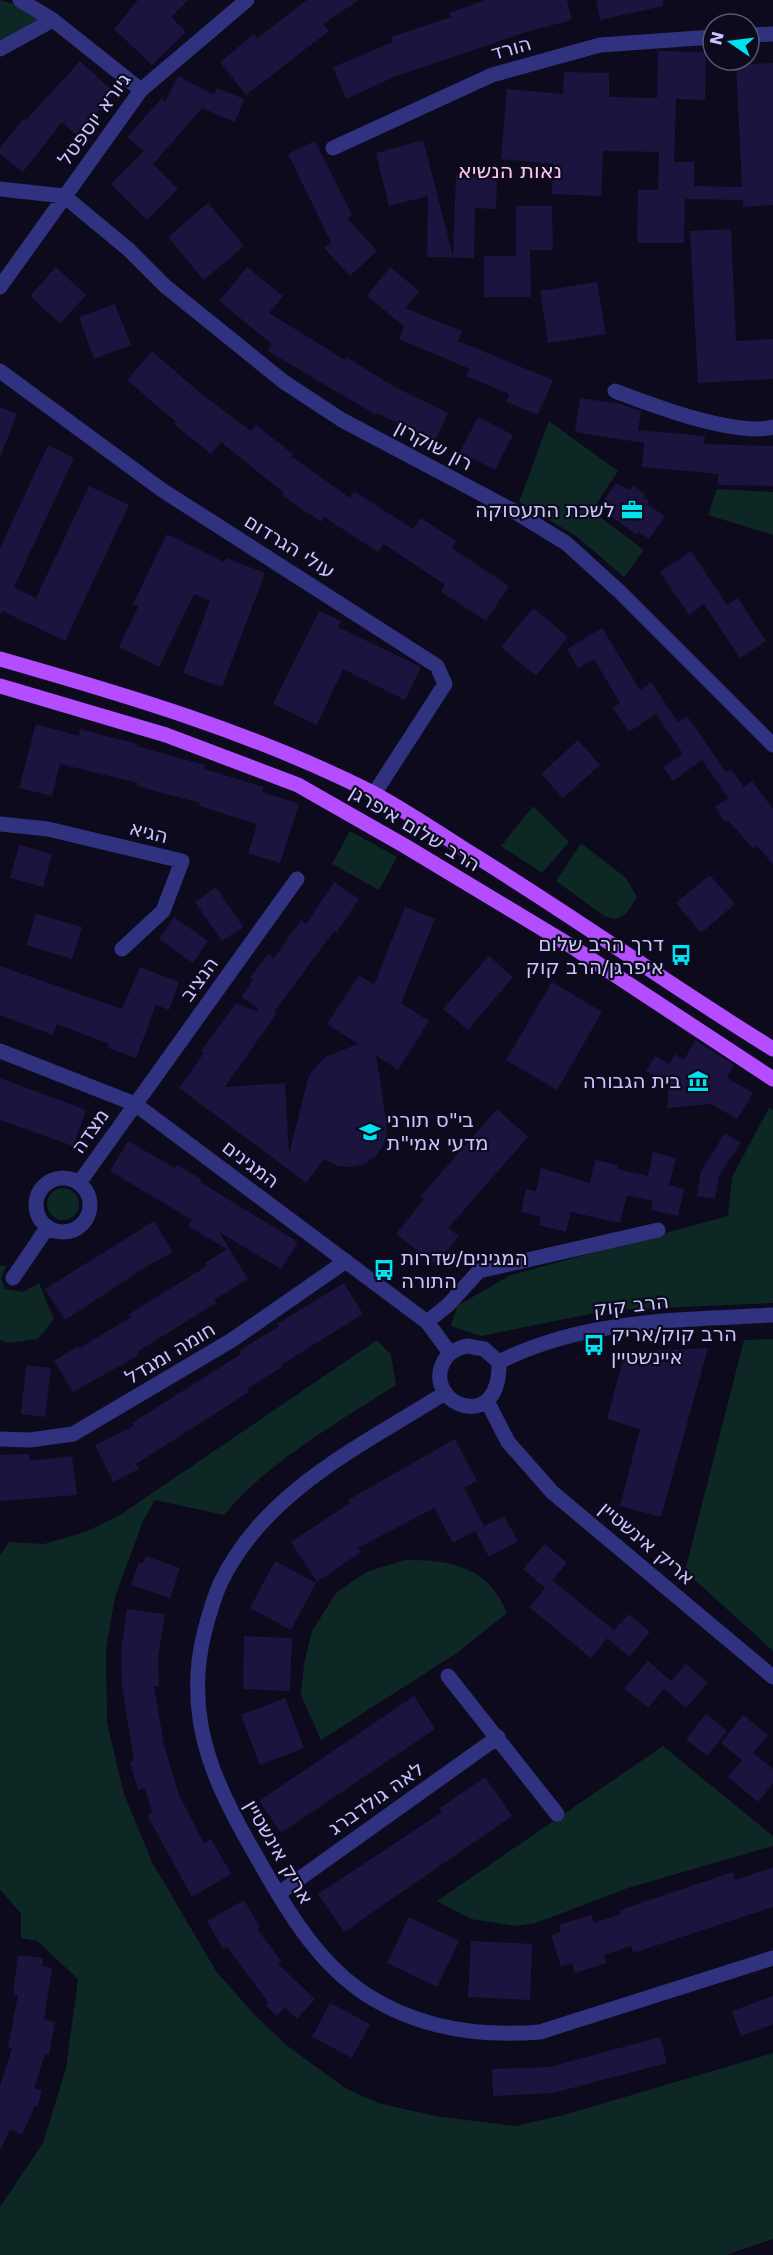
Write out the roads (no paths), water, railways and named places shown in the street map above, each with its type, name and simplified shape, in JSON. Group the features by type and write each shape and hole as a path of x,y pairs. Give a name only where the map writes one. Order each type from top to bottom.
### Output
{"main road":[{"name":"הרב שלום איפרגן","path":"0,659 75,680 231,732 308,761 374,794 505,874 773,1049"},
{"name":"הרב שלום איפרגן","path":"0,686 166,735 298,785 405,846 571,946 773,1079"}],"street":[{"path":"20,0 54,20 141,90"},
{"name":"גיורא יוספטל","path":"0,287 141,90 248,0"},
{"path":"0,49 54,20"},
{"name":"הורד","path":"333,148 492,75 600,45 701,39"},
{"path":"0,189 64,196"},
{"name":"רון שוקרון","path":"64,196 128,249 165,286 284,382 342,420 512,510 566,543 620,592 773,745"},
{"name":"עולי הגרדום","path":"0,371 162,490 437,666 445,684 374,794"},
{"path":"615,391 649,404 719,423 743,428 773,427"},
{"name":"הגיא","path":"0,824 48,829 182,861 163,911 122,950"},
{"name":"הנציב","path":"135,1104 297,879"},
{"name":"המגינים","path":"0,1051 135,1104 427,1322 450,1353"},
{"name":"מצדה","path":"79,1183 135,1104"},
{"path":"63,1178 79,1183 85,1190 90,1206 85,1221 71,1232 55,1232 47,1228 37,1214 35,1206 40,1189 46,1183 63,1178"},
{"path":"13,1278 47,1228"},
{"path":"427,1322 448,1305 479,1271 658,1230"},
{"name":"חומה ומגדל","path":"0,1439 30,1440 73,1434 232,1340 345,1261"},
{"name":"הרב קוק","path":"499,1362 557,1337 600,1328 773,1315"},
{"path":"475,1346 484,1349 499,1362 498,1387 487,1401 469,1406 459,1405 444,1393 440,1376 441,1367 450,1353 458,1348 475,1346"},
{"name":"אריק אינשטיין","path":"444,1393 309,1479 280,1501 253,1530 220,1585 210,1613 196,1677 204,1745 214,1776 231,1813 310,1943 366,1995 407,2016 442,2029 505,2035 540,2032 773,1958"},
{"name":"אריק אינשטיין","path":"487,1401 508,1442 552,1492 773,1677"},
{"path":"448,1676 557,1814"},
{"name":"לאה גולדברג","path":"278,1893 498,1737"}],"place":[{"name":"לשכת התעסוקה","path":"632,510"},
{"name":"דרך הרב שלום איפרגן/הרב קוק","path":"681,955"},
{"name":"בית הגבורה","path":"698,1081"},
{"name":"בי\"ס תורני מדעי אמי\"ת","path":"370,1132"},
{"name":"המגינים/שדרות התורה","path":"384,1270"},
{"name":"הרב קוק/אריק איינשטיין","path":"594,1345"}],"district":[{"name":"נאות הנשיא","path":"510,171"}]}
